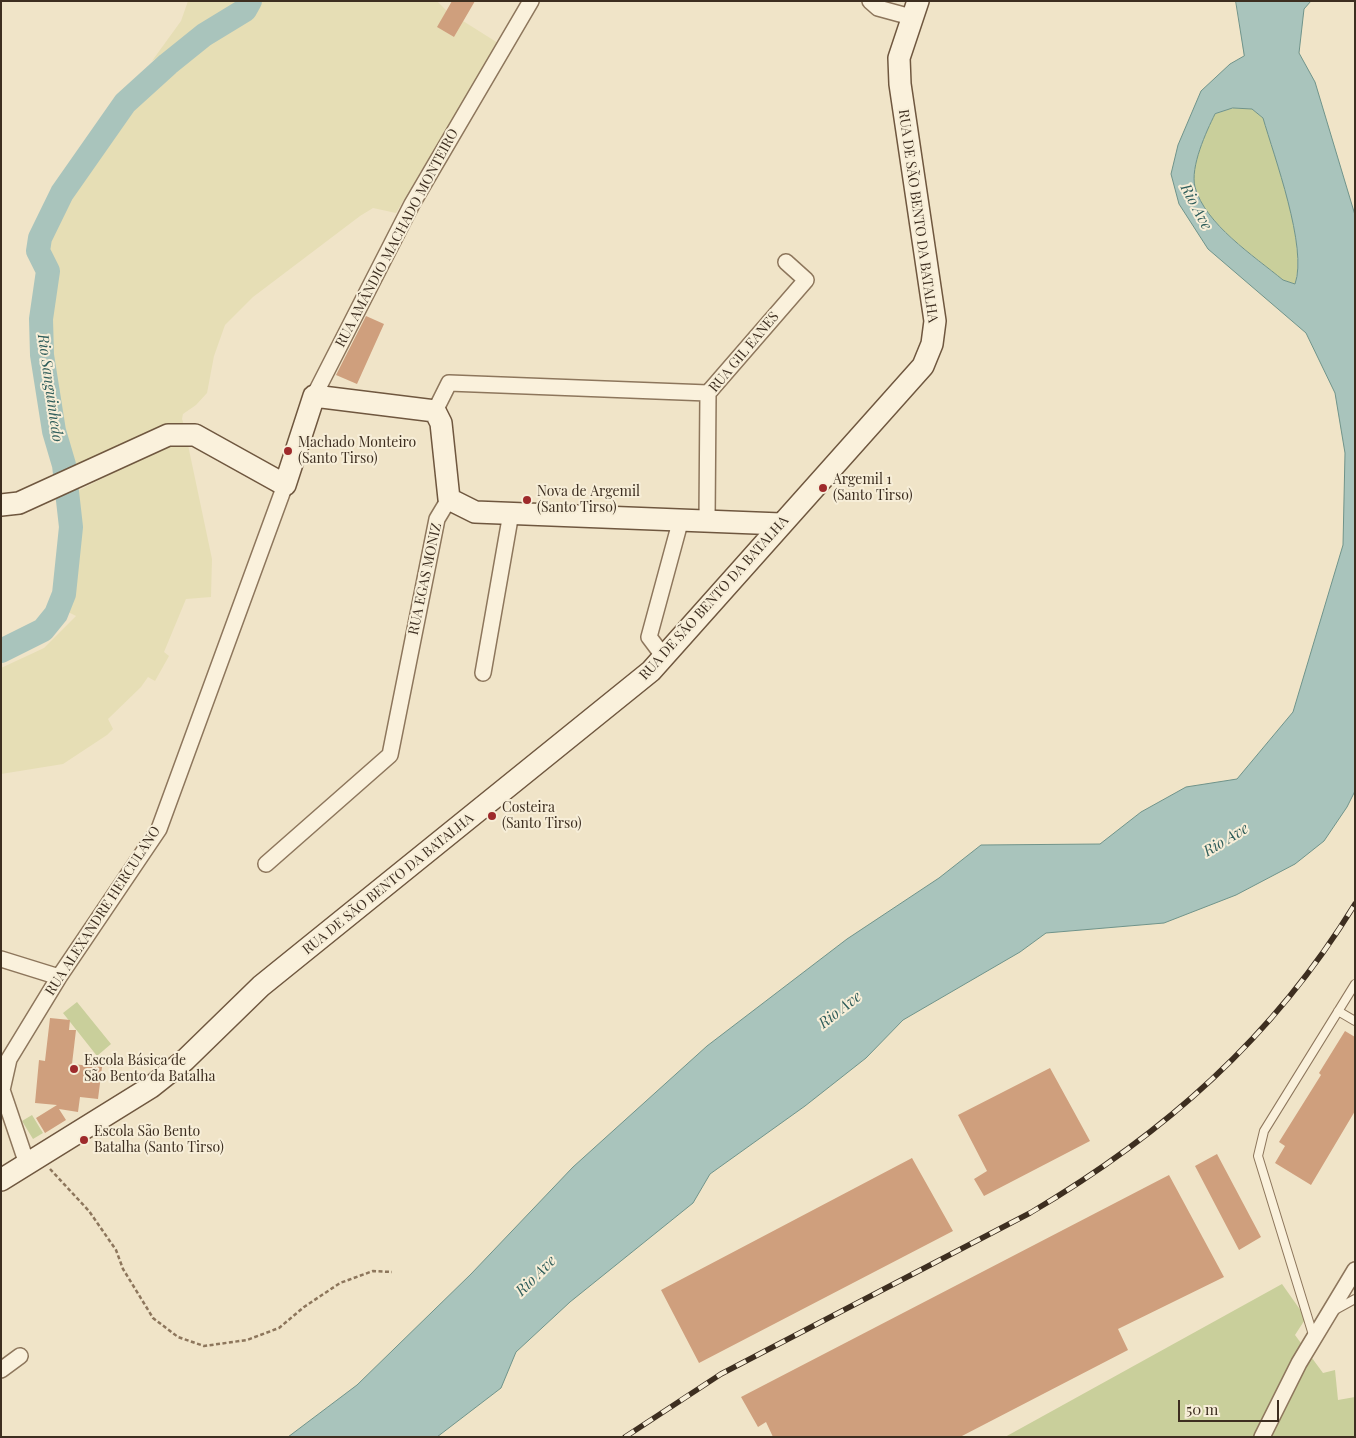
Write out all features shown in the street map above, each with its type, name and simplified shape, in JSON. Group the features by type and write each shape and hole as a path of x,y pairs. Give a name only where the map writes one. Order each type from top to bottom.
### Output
{"street":[{"name":"RUA AMÂNDIO MACHADO MONTEIRO","path":"285,485 314,396 412,204 531,1"},
{"path":"870,1 878,8 914,9"},
{"name":"RUA DE SÃO BENTO DA BATALHA","path":"1,1180 152,1087 184,1060 262,986 651,672 922,366 932,344 935,321 900,84 899,58 914,9"},
{"name":"RUA GIL EANES","path":"707,520 708,392 806,280 786,262"},
{"path":"435,411 449,383 708,392"},
{"path":"314,396 435,411"},
{"path":"435,411 441,423 449,499 475,512 781,524"},
{"path":"1,505 19,503 168,435 195,435 285,485"},
{"name":"RUA ALEXANDRE HERCULANO","path":"32,1162 2,1090 9,1059 59,977 159,829 285,485"},
{"name":"RUA EGAS MONIZ","path":"266,864 390,755 437,518 449,499"},
{"path":"483,673 511,513"},
{"path":"664,657 649,637 681,520"},
{"path":"1,959 59,977"},
{"path":"1262,1437 1298,1363 1355,1270"},
{"path":"1,1370 20,1356"}],"lane":[{"path":"1314,1338 1258,1156 1264,1130 1355,984"},
{"path":"1338,1011 1355,1021"},
{"path":"1324,1320 1336,1309 1355,1299"}],"path":[{"path":"32,1162 56,1174 89,1211 116,1250 123,1269 153,1318 178,1337 204,1346 247,1340 279,1328 304,1307 340,1283 373,1271 392,1272"}],"shaded area":[{"path":"188,1 242,1 238,9 152,61 181,21"},
{"path":"259,1 437,1 447,11 438,27 454,37 463,21 498,43 396,213 373,208 360,216 253,297 225,325 214,356 207,393 196,405 183,414 182,419 186,431 80,468 71,465 44,325 54,278 45,253 48,235 62,207 116,125 143,96 173,69 207,42 250,17"},
{"path":"171,443 188,445 212,559 211,597 186,599 164,652 169,656 155,681 148,677 141,687 108,719 113,729 107,735 63,764 1,774 1,668 44,648 76,616 64,610 70,581 75,530 70,495"}],"green space":[{"path":"1233,108 1252,109 1263,118 1282,178 1293,225 1298,267 1295,284 1283,280 1232,238 1209,214 1195,187 1194,179 1197,160 1211,121 1215,114"},
{"path":"77,1002 111,1044 97,1056 63,1013"},
{"path":"32,1115 43,1133 33,1139 22,1121"},
{"path":"1282,1284 1306,1318 1295,1335 1323,1373 1335,1370 1338,1400 1355,1397 1355,1437 1005,1437"}],"water":[{"name":"Rio Ave","path":"1236,1 1311,1 1304,9 1299,53 1315,82 1355,215 1355,791 1347,807 1324,841 1295,864 1236,895 1164,923 1046,933 1020,952 903,1020 866,1058 805,1106 710,1174 693,1203 570,1302 516,1352 501,1388 437,1437 288,1437 357,1385 471,1274 573,1167 707,1046 847,939 939,878 981,845 1100,844 1141,812 1186,787 1237,779 1293,712 1343,545 1345,453 1335,393 1306,333 1208,249 1179,204 1171,174 1178,145 1201,91 1230,64 1244,56","holes":["1233,108 1252,109 1263,118 1288,202 1297,248 1298,268 1295,284 1283,280 1232,238 1209,214 1200,201 1195,187 1194,179 1197,160 1203,140 1215,114"]}],"building":[{"path":"452,1 475,1 454,37 437,27"},
{"path":"366,316 384,324 357,384 336,375"},
{"path":"50,1018 70,1020 69,1030 76,1030 72,1064 102,1067 98,1099 80,1097 78,1112 59,1109 66,1120 45,1133 36,1118 57,1105 35,1103 39,1060 45,1061"},
{"path":"1345,1031 1355,1037 1355,1111 1311,1185 1275,1163 1285,1146 1279,1142 1321,1075 1319,1073"},
{"path":"1050,1068 1090,1141 984,1196 974,1179 987,1171 958,1115"},
{"path":"1217,1154 1261,1237 1239,1250 1195,1166"},
{"path":"912,1158 953,1231 699,1363 661,1290"},
{"path":"1169,1175 1224,1277 1118,1329 1128,1350 960,1437 773,1437 766,1422 758,1427 741,1397"}],"waterway":[{"name":"Rio Sanguinhedo","path":"1,651 43,630 56,614 64,594 71,527 64,465 54,431 42,355 41,319 48,271 38,251 40,238 62,193 125,103 168,64 204,35 245,10 250,1"}],"railway":[{"path":"625,1437 721,1374 1030,1213 1079,1183 1126,1150 1170,1116 1212,1079 1251,1040 1288,998 1323,953 1355,904"}],"place":[{"name":"Machado Monteiro (Santo Tirso)","path":"288,451"},
{"name":"Argemil 1 (Santo Tirso)","path":"823,488"},
{"name":"Nova de Argemil (Santo Tirso)","path":"527,500"},
{"name":"Costeira (Santo Tirso)","path":"492,816"},
{"name":"Escola Básica de São Bento da Batalha","path":"74,1069"},
{"name":"Escola São Bento Batalha (Santo Tirso)","path":"84,1140"}]}
